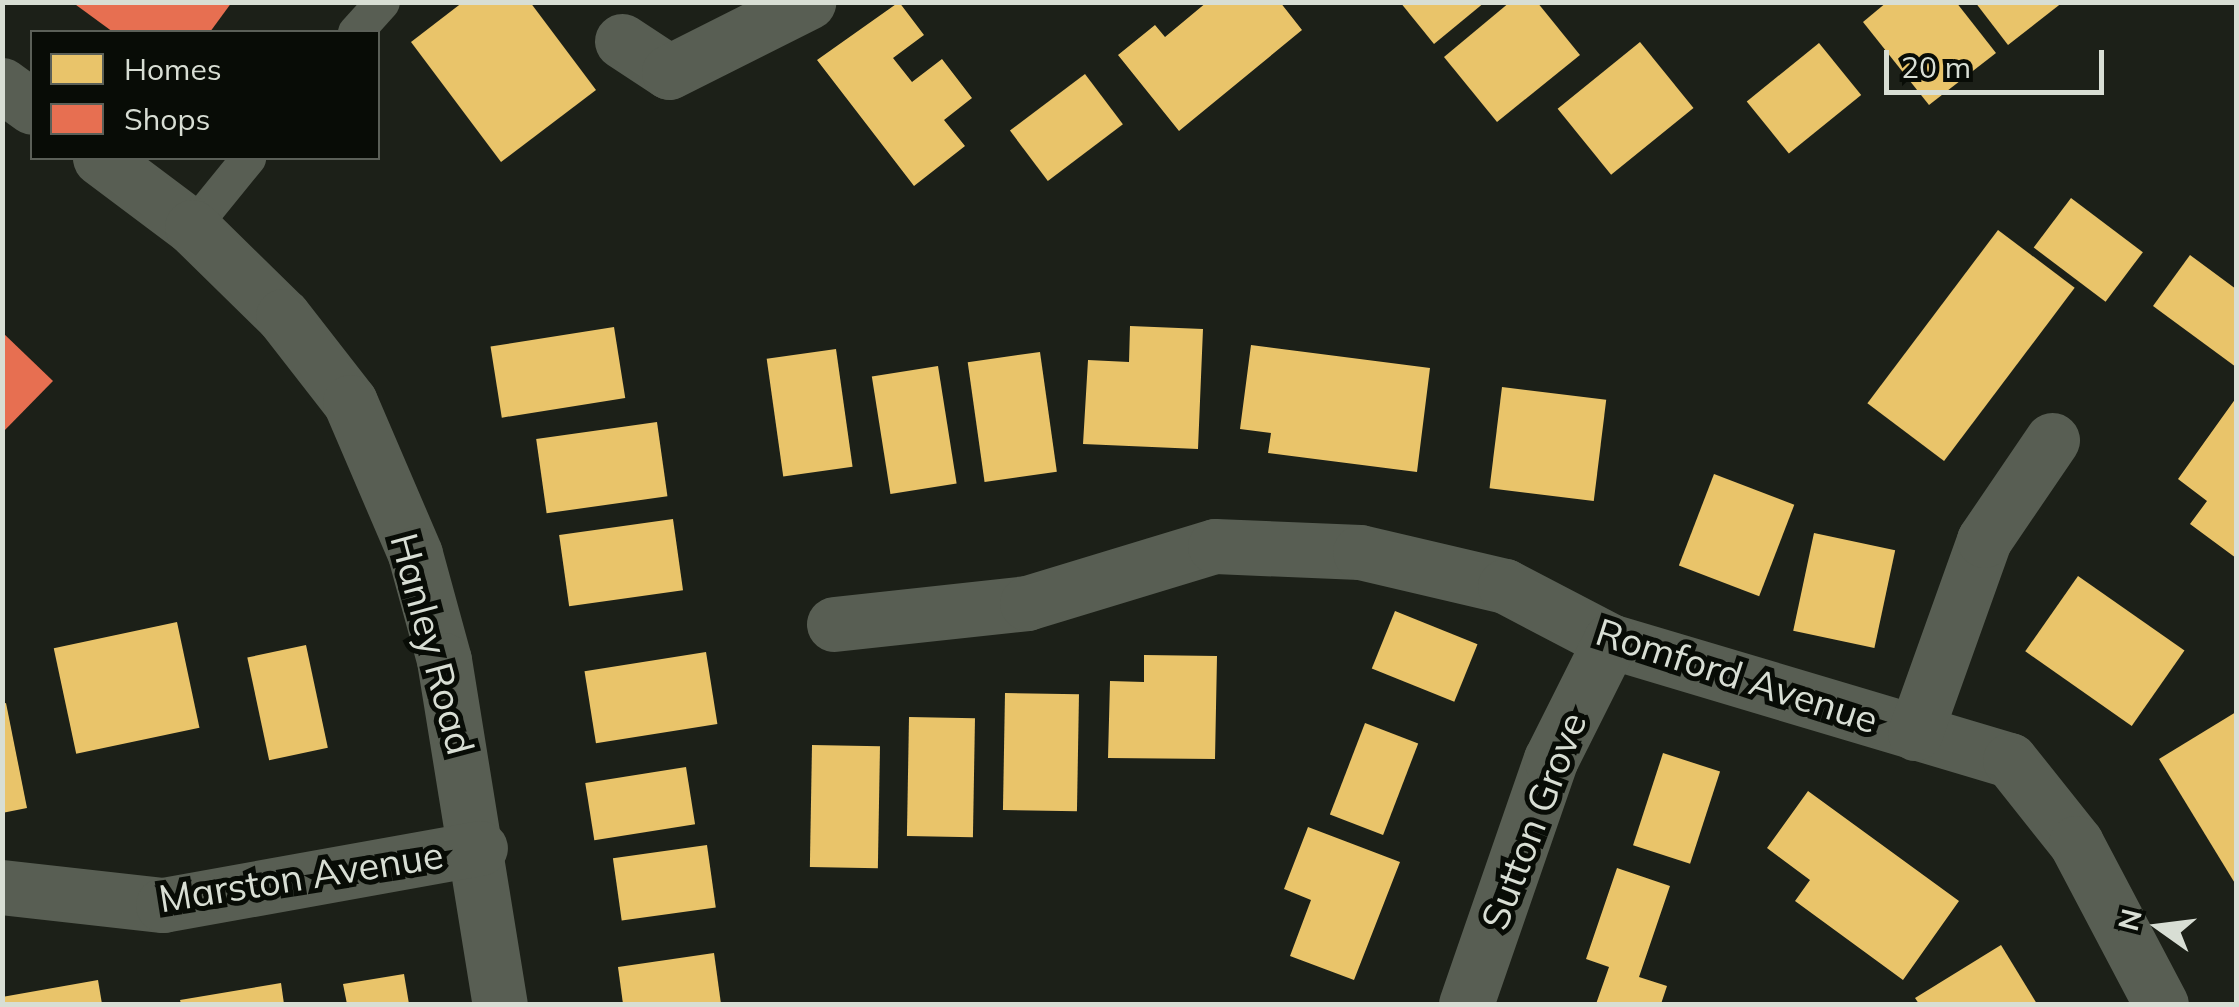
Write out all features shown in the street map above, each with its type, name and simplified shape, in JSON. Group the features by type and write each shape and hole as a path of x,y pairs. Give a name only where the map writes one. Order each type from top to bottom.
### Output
{"street":[{"path":"622,42 669,72 808,2"},
{"path":"2,85 30,106"},
{"name":"Hanley Road","path":"103,160 192,227 282,316 350,402 416,554 480,848 500,1004"},
{"path":"1914,733 1984,540 2052,440"},
{"name":"Romford Avenue","path":"834,624 1027,604 1215,546 1360,552 1506,586 1610,642 2010,760 2076,843 2161,1004"},
{"name":"Sutton Grove","path":"1466,1004 1551,760 1610,642"},
{"name":"Marston Avenue","path":"2,887 163,905 480,848"}],"lane":[{"path":"358,30 382,2"},
{"path":"192,227 246,160"}],"building: Homes":[{"path":"463,2 530,2 596,90 501,162 411,42"},
{"path":"899,2 924,35 893,58 912,82 942,59 972,98 944,120 965,146 914,186 817,60"},
{"path":"1207,2 1280,2 1302,30 1179,131 1118,55 1155,25 1165,37"},
{"path":"1400,2 1485,2 1434,44"},
{"path":"1510,2 1537,2 1580,55 1497,122 1444,57"},
{"path":"1887,2 1956,2 1996,53 1929,105 1863,22"},
{"path":"1975,2 2063,2 2008,45"},
{"path":"1640,42 1693,108 1611,175 1558,109"},
{"path":"1819,43 1861,95 1789,154 1747,102"},
{"path":"1085,74 1123,124 1048,181 1010,131"},
{"path":"2071,198 2143,252 2106,302 2034,248"},
{"path":"1998,230 2075,288 1944,461 1867,403"},
{"path":"2190,255 2236,289 2236,367 2153,306"},
{"path":"1130,326 1203,329 1198,449 1083,444 1088,360 1129,362"},
{"path":"614,327 625,398 502,418 491,347"},
{"path":"1251,345 1430,368 1417,472 1268,453 1271,433 1240,429"},
{"path":"836,349 853,467 783,477 767,359"},
{"path":"1040,352 1057,472 985,482 968,362"},
{"path":"938,366 957,484 890,494 872,376"},
{"path":"1502,387 1606,400 1594,501 1490,488"},
{"path":"2236,398 2236,558 2190,524 2207,501 2178,479"},
{"path":"657,422 667,496 547,513 536,439"},
{"path":"1714,474 1794,505 1759,596 1679,565"},
{"path":"673,519 683,590 569,606 559,535"},
{"path":"1814,533 1895,550 1874,648 1793,631"},
{"path":"2078,576 2184,651 2132,726 2025,651"},
{"path":"1395,611 1478,644 1454,702 1372,668"},
{"path":"177,622 199,728 76,754 54,648"},
{"path":"306,645 328,748 269,760 247,657"},
{"path":"706,652 717,724 596,743 585,671"},
{"path":"1144,655 1217,656 1215,759 1108,758 1110,681 1144,682"},
{"path":"1005,693 1079,694 1077,811 1003,810"},
{"path":"6,703 27,808 2,813 2,704"},
{"path":"2236,712 2236,885 2159,759"},
{"path":"909,717 975,718 973,837 907,836"},
{"path":"1365,723 1418,743 1383,835 1330,814"},
{"path":"812,745 880,746 878,868 810,867"},
{"path":"1663,753 1720,772 1690,864 1633,845"},
{"path":"686,767 695,824 594,840 585,783"},
{"path":"1808,791 1959,901 1903,980 1795,901 1810,880 1767,848"},
{"path":"1308,827 1400,862 1354,980 1290,956 1311,900 1284,889"},
{"path":"707,845 716,907 622,921 613,858"},
{"path":"1617,868 1670,886 1639,977 1667,986 1661,1004 1596,1004 1609,967 1586,959"},
{"path":"2001,945 2037,1004 1919,1004 1915,998"},
{"path":"714,953 721,1004 623,1004 618,967"},
{"path":"404,974 409,1004 347,1004 343,984"},
{"path":"98,980 102,1004 2,1004 2,997"},
{"path":"281,983 284,1004 181,1004 180,1000"}],"building: Shops":[{"path":"72,2 232,2 211,30 110,30"},
{"path":"2,332 53,381 2,433"}]}
